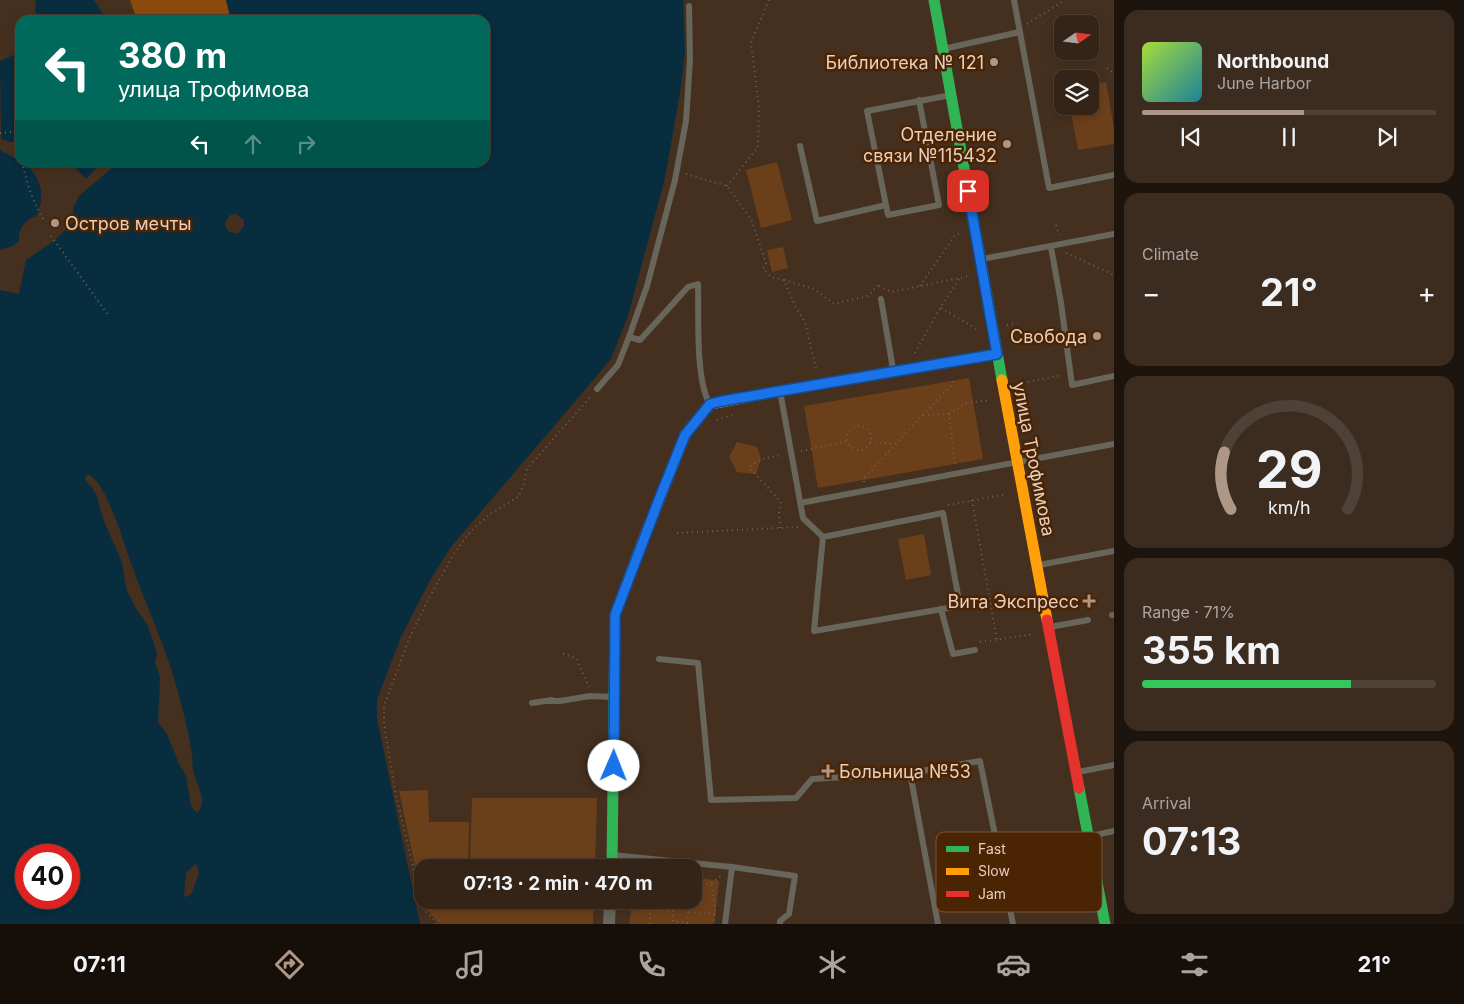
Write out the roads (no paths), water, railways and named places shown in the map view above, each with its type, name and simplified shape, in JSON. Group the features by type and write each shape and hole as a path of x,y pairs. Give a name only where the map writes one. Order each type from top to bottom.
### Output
{"main road":[{"name":"улица Трофимова","path":"934,0 997,354 1087,832"},
{"path":"612,859 615,615 685,435 710,404 734,398 997,354"},
{"name":"улица Трофимова","path":"1102,908 1105,924"}],"street":[{"path":"609,924 610,909"}],"lane":[{"path":"1014,0 1049,188 1114,175"},
{"path":"597,389 618,365 629,337 647,286 676,171 686,121 690,59 689,6"},
{"path":"943,49 1020,32"},
{"path":"919,100 940,205 888,215 867,111 919,100 951,95"},
{"path":"800,146 817,221 886,205"},
{"path":"980,259 1114,234"},
{"path":"1050,247 1061,303 1072,385 1114,376"},
{"path":"629,337 640,340 688,287 698,284 699,338 703,386 710,404"},
{"path":"880,296 893,372"},
{"path":"780,390 803,518 823,536"},
{"path":"800,503 1114,444"},
{"path":"943,513 960,606 814,631 823,536 943,513"},
{"path":"1036,565 1114,551"},
{"path":"941,609 953,654 975,650"},
{"path":"1048,627 1088,620"},
{"path":"659,659 698,663 711,800 796,798 812,779 910,773 980,761 994,832"},
{"path":"532,703 594,696 614,697"},
{"path":"1075,772 1114,765"},
{"path":"910,773 938,924"},
{"path":"612,855 732,866 795,876 789,914 780,921 780,924"},
{"path":"725,924 732,866"}],"water":[{"path":"36,0 94,0 104,15 37,15"},
{"path":"226,0 683,0 685,51 681,87 665,178 628,316 611,359 450,548 428,584 401,637 377,699 377,719 414,895 414,909 417,909 420,924 0,924 0,290 19,294 26,260 54,241 74,222 73,209 79,196 113,167 490,167 490,15 230,15","holes":["236,214 244,220 244,226 238,233 233,233 226,228 225,223 230,215","89,475 96,480 108,501 172,672 188,730 193,770 201,792 202,803 197,813 191,806 186,775 179,764 167,734 158,722 160,677 155,663 157,653 148,626 135,607 126,588 122,562 104,521 96,494 86,482 85,476","196,863 199,873 191,895 184,897 186,873"]},
{"path":"15,54 15,142 1,139 0,61"},
{"path":"0,150 15,158 15,167 29,167 39,182 41,201 37,216 29,219 23,225 19,241 13,246 0,250"},
{"path":"78,167 97,167 86,179 76,169"}],"place":[{"name":"Библиотека № 121","path":"994,62"},
{"name":"Отделение связи №115432","path":"1007,144"},
{"name":"Остров мечты","path":"55,223"},
{"name":"Свобода","path":"1097,336"},
{"name":"Вита Экспресс","path":"1089,601"},
{"name":"Больница №53","path":"828,771"}]}
